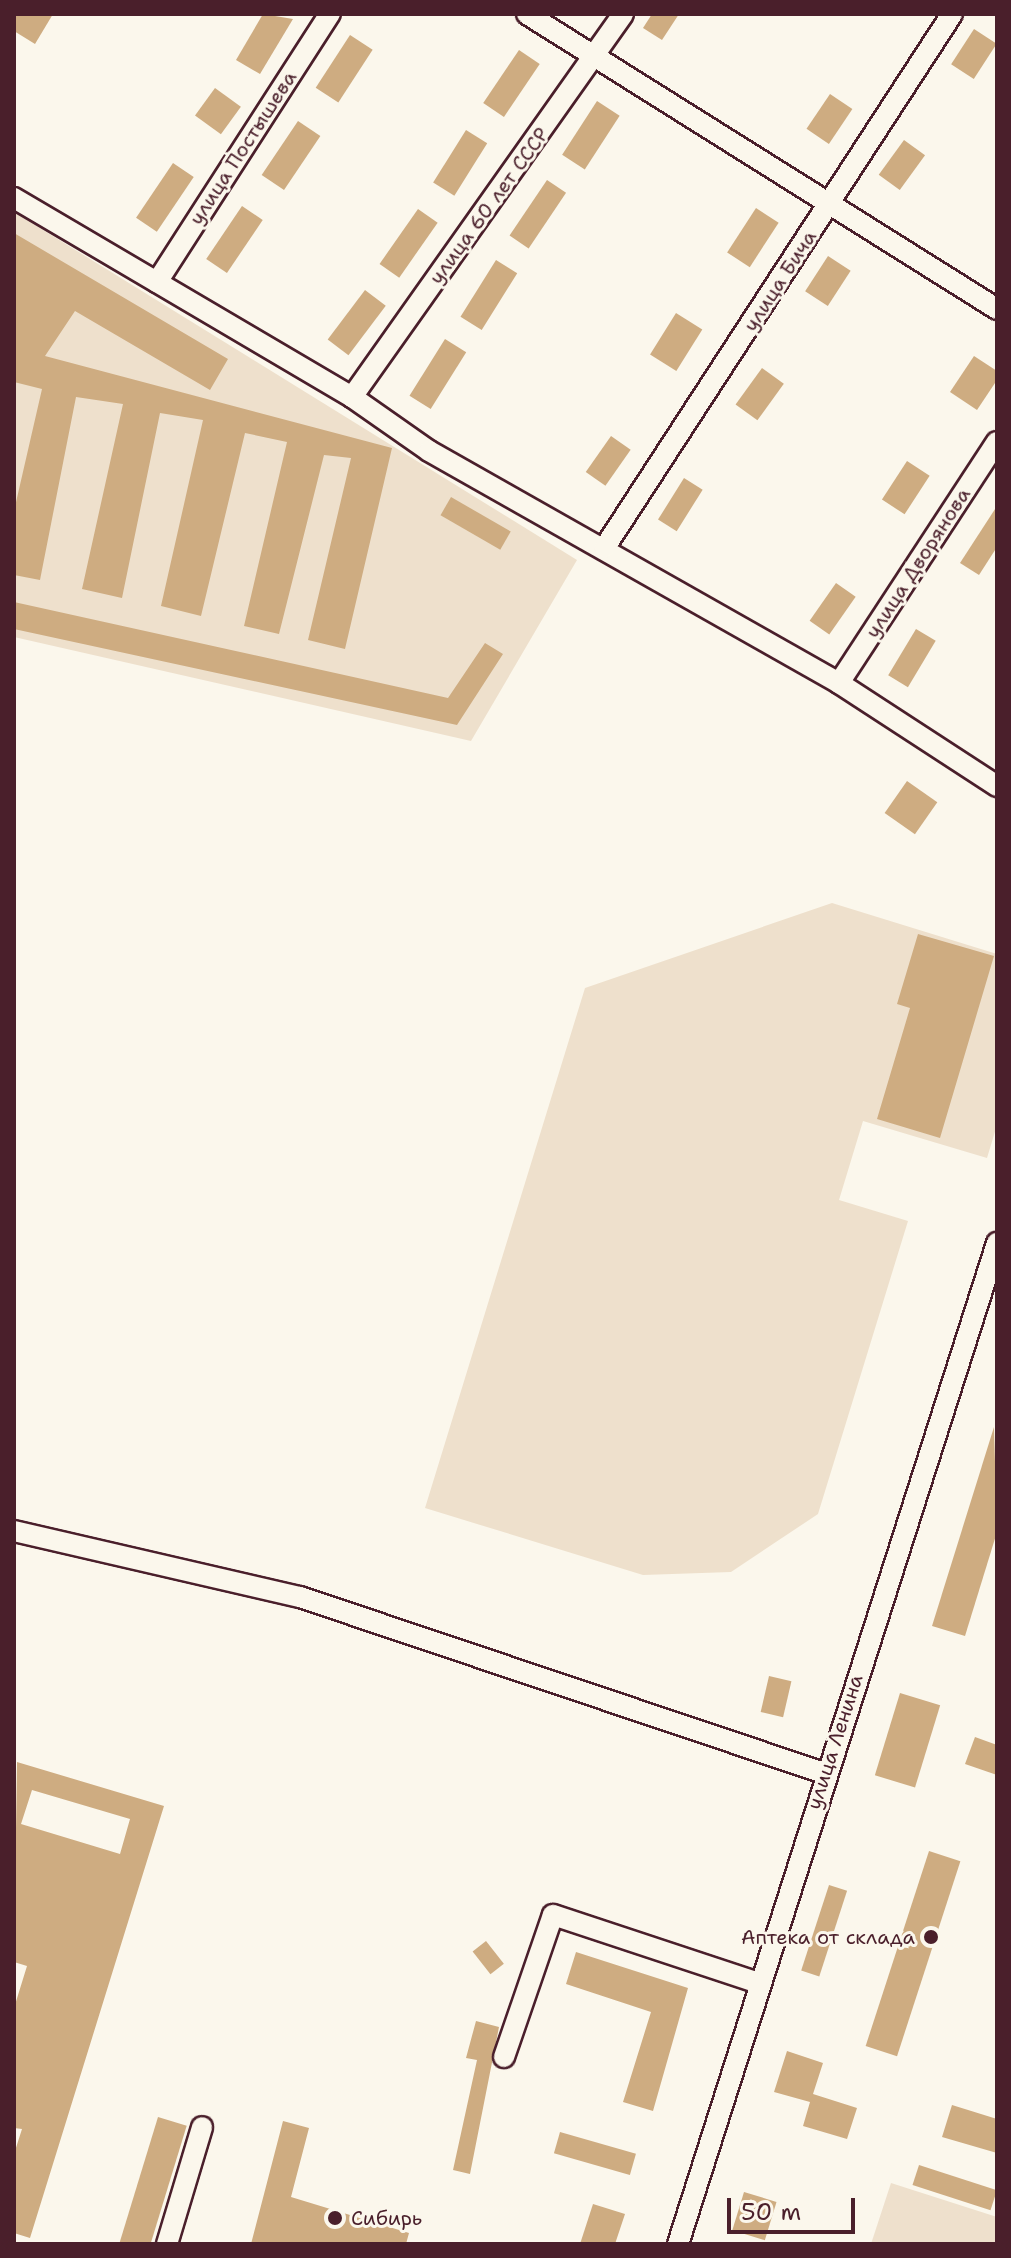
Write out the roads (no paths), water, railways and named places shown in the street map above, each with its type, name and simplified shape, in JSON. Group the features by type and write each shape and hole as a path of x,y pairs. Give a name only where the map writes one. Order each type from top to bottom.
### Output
{"street":[{"name":"улица Постышева","path":"157,282 330,14"},
{"path":"527,14 997,309"},
{"name":"улица 60 лет СССР","path":"352,397 596,57 623,14"},
{"name":"улица Бича","path":"605,547 952,14"},
{"path":"14,198 352,397 429,451 605,547 839,683 997,786"},
{"name":"улица Дворянова","path":"839,683 997,442"},
{"name":"улица Ленина","path":"678,2244 824,1773 997,1243"},
{"path":"14,1531 300,1597 824,1773"},
{"path":"504,2057 553,1915 759,1983"},
{"path":"167,2244 202,2127"}],"place":[{"name":"Аптека от склада","path":"931,1937"},
{"name":"Сибирь","path":"335,2218"}]}
